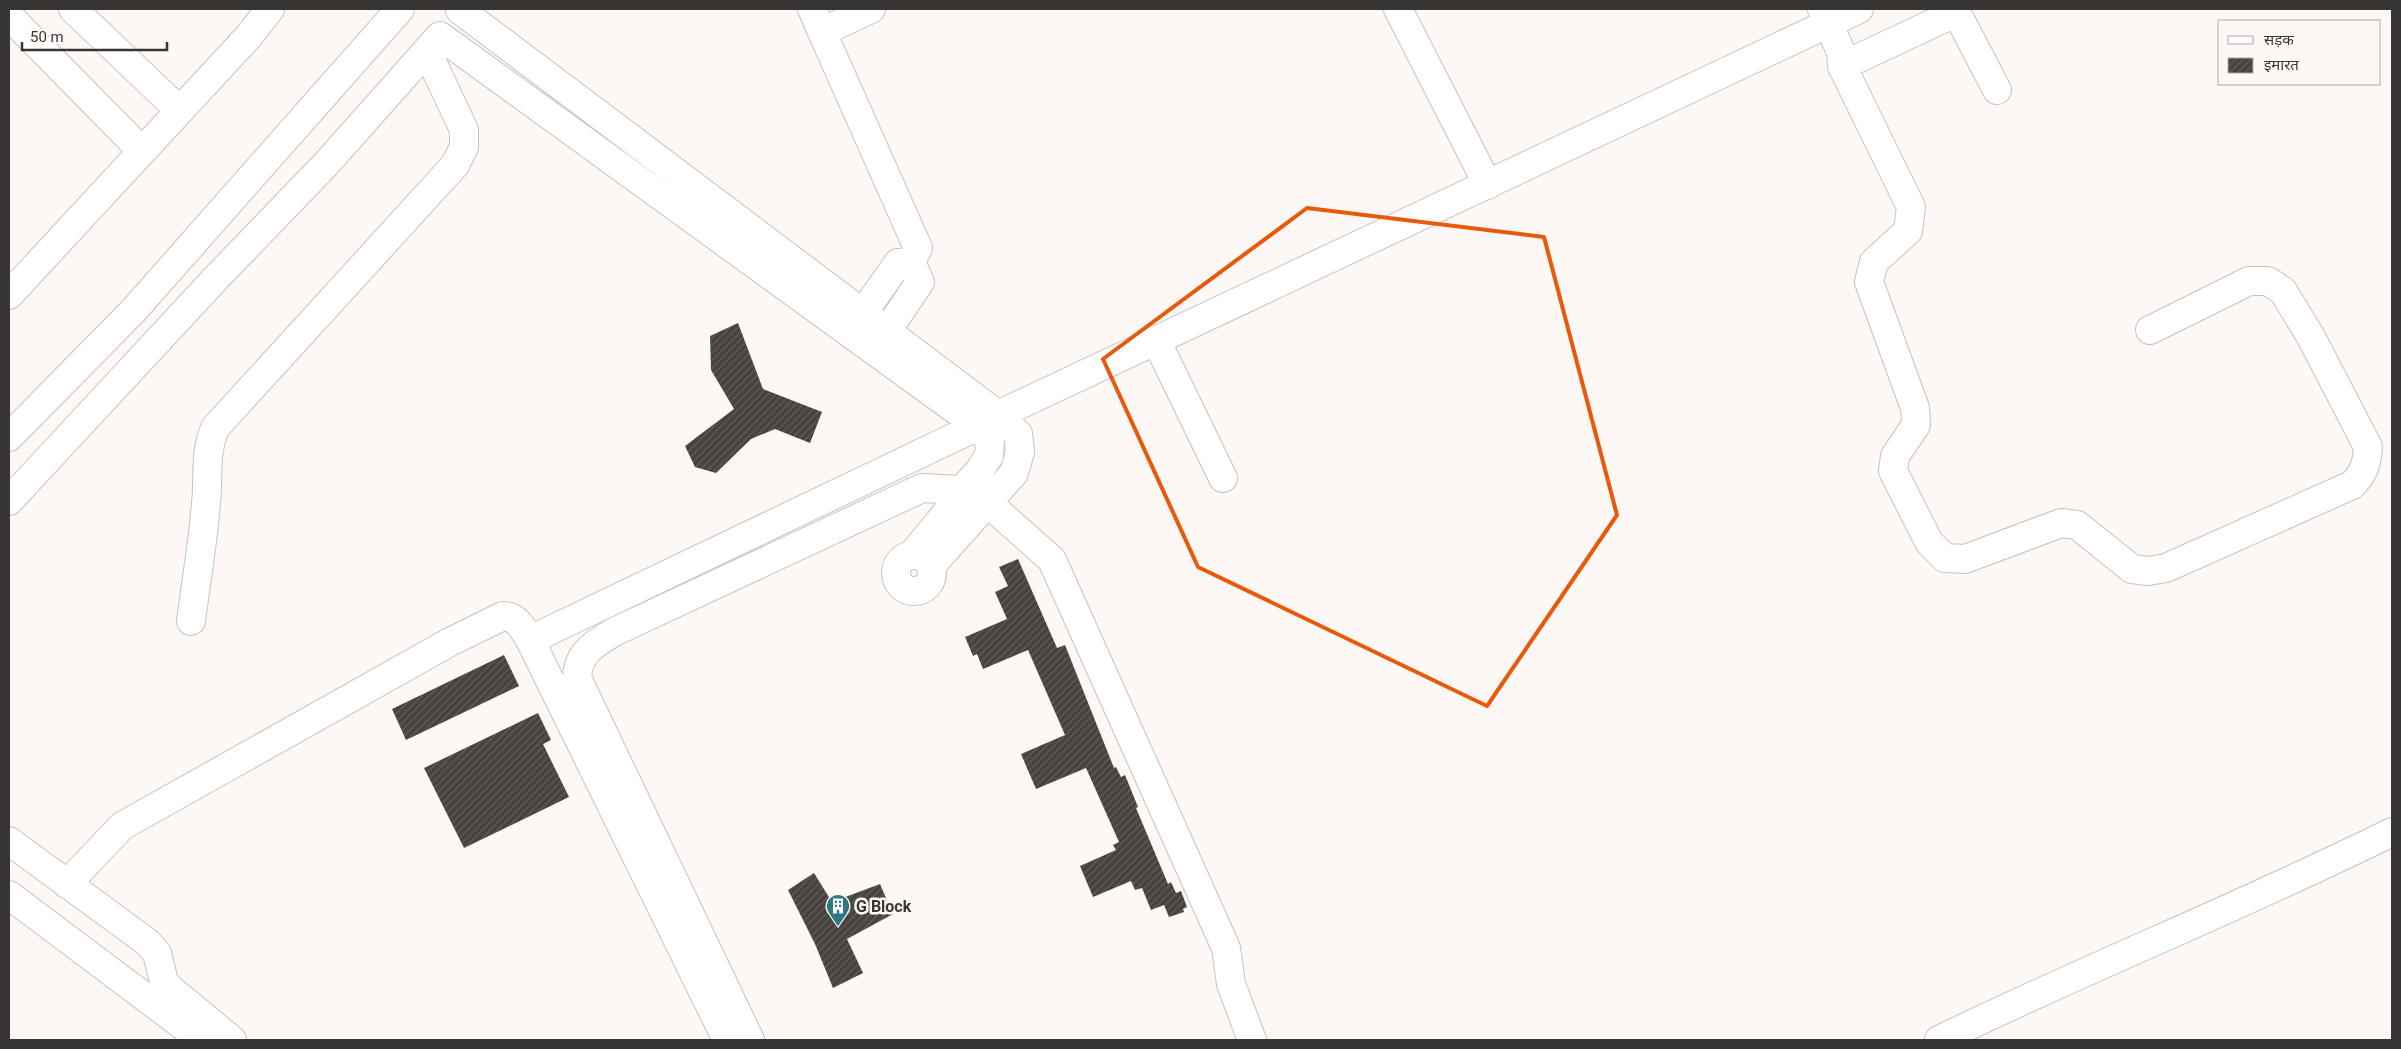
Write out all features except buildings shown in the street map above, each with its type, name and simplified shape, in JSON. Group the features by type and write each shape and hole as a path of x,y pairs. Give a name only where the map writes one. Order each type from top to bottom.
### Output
{"street":[{"path":"73,9 179,110"},
{"path":"13,282 142,150 248,37 270,9"},
{"path":"9,438 134,310 400,9"},
{"path":"871,9 817,20 918,248 911,262"},
{"path":"1398,9 1488,185"},
{"path":"530,640 1156,340 1488,185 1823,20 1859,9"},
{"path":"9,501 217,277 326,164 461,10 887,331 988,421 989,456 962,490 921,560 988,502 1014,473 1020,452 1018,434 988,421 433,43"},
{"path":"1842,65 1953,14 1960,22 1997,90"},
{"path":"9,16 142,150"},
{"path":"1823,20 1841,52 1842,65 1911,206 1908,231 1874,262 1868,282 1915,408 1916,425 1894,456 1893,470 1929,542 1945,558 1965,559 2061,524 2078,525 2132,570 2148,571 2166,568 2352,485 2363,474 2367,462 2368,447 2306,330 2283,291 2268,281 2249,281 2150,330"},
{"path":"191,621 206,501 208,444 215,428 455,164 464,147 464,130 433,43"},
{"path":"863,313 898,263 911,262"},
{"path":"887,331 920,282 911,262"},
{"path":"1156,340 1223,478"},
{"path":"750,1040 578,678 578,666 582,656 593,644 614,632 922,488 962,490 988,502 1052,560 1226,948 1230,984 1252,1040"},
{"path":"67,884 122,826 450,642 503,616 510,616 516,620 530,640 727,1040"},
{"path":"1939,1040 2009,1006 2320,868 2392,832"},
{"path":"9,841 147,942 157,954 164,982 168,988 232,1040"},
{"path":"9,895 202,1040"}],"highlighted area":[{"path":"1307,208 1544,237 1617,515 1487,706 1198,567 1103,359"}],"place":[{"name":"G Block","path":"838,927"}]}
